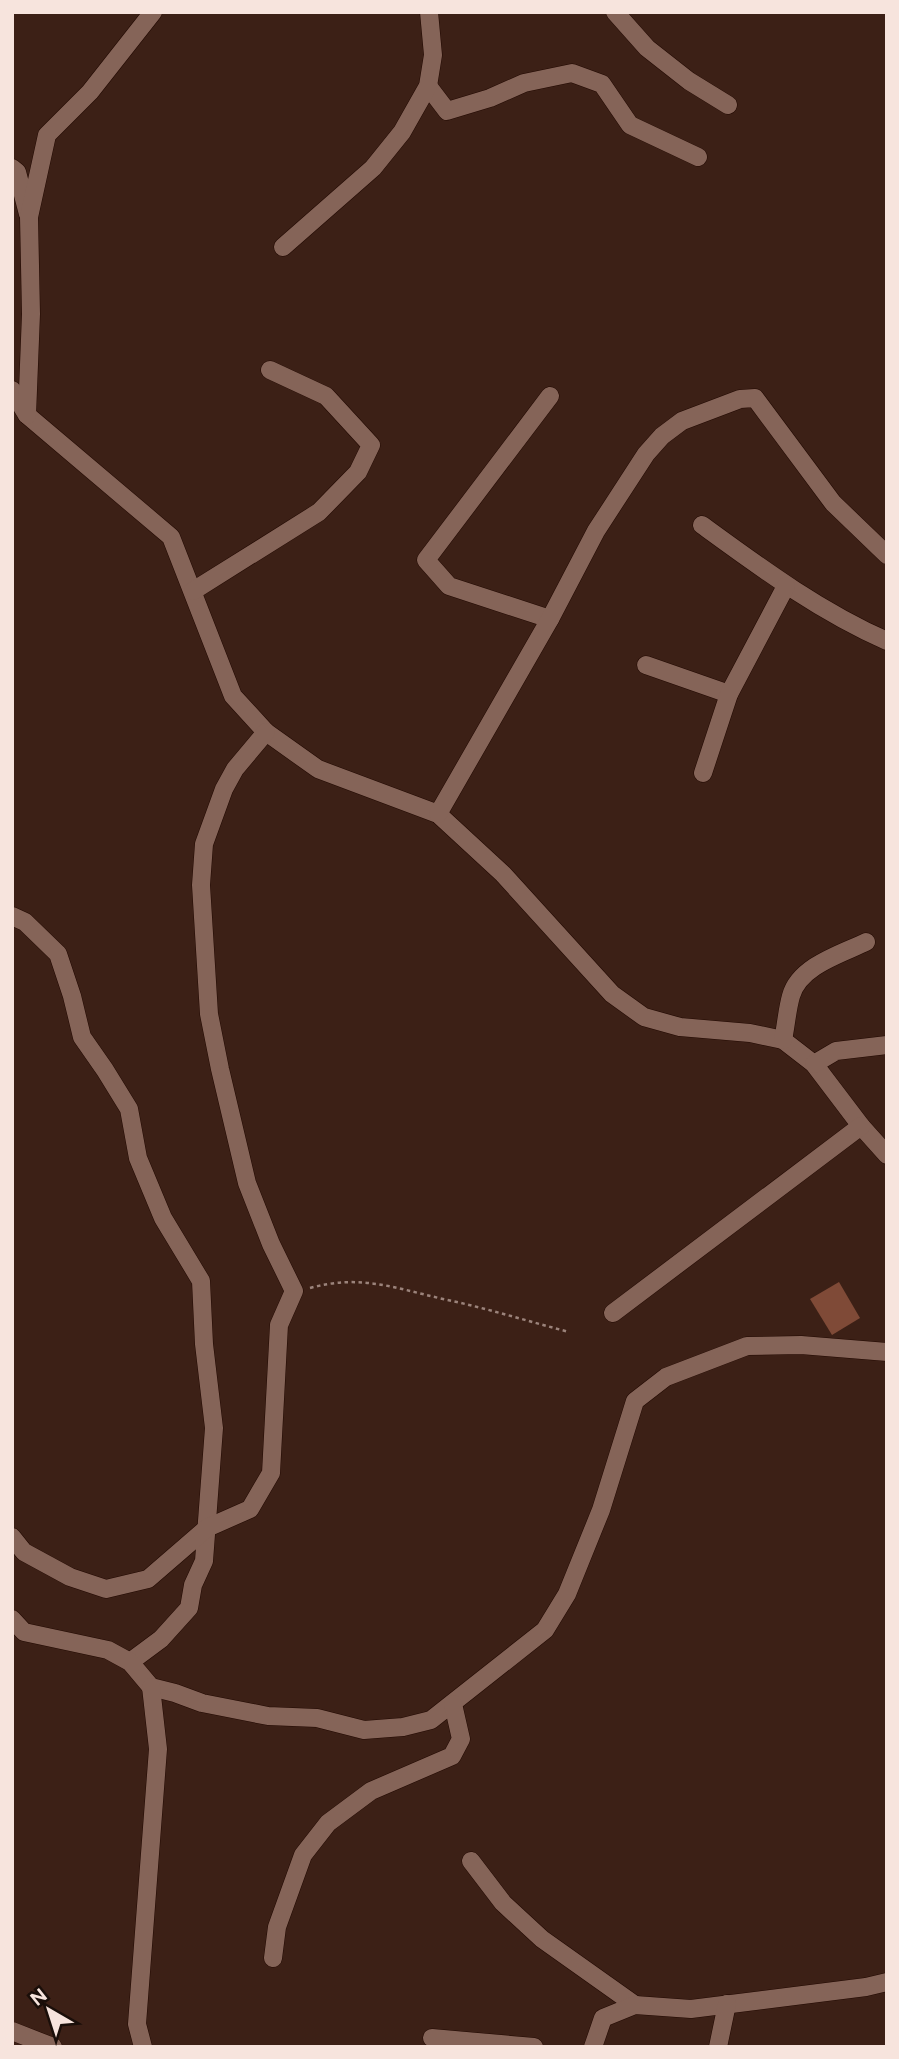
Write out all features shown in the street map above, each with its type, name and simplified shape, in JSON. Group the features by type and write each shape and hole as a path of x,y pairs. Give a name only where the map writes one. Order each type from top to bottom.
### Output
{"street":[{"path":"29,218 47,135 90,92 153,12"},
{"path":"283,247 373,168 402,132 428,86 433,55 429,12"},
{"path":"615,12 647,48 689,81 728,105"},
{"path":"428,86 447,111 490,98 524,83 572,73 603,84 631,125 698,157"},
{"path":"12,168 17,172 29,218 31,314 27,415"},
{"path":"193,591 319,512 358,472 372,445 326,396 270,370"},
{"path":"12,390 27,415 172,537 233,696 266,732 318,769 438,814 503,874 612,994 644,1017 681,1027 750,1033 783,1040 814,1064 885,1156"},
{"path":"550,397 426,559 449,586 550,619"},
{"path":"438,814 550,619 596,531 646,454 662,436 682,421 740,399 755,398 833,503 887,555"},
{"path":"702,525 786,586 853,626 887,641"},
{"path":"703,773 729,694 786,586"},
{"path":"646,665 729,694"},
{"path":"12,1537 24,1552 70,1577 106,1588 148,1579 207,1528 250,1509 271,1474 279,1325 294,1292 271,1244 247,1183 223,1082 209,1014 201,885 204,845 224,789 235,769 266,732"},
{"path":"12,916 24,922 58,954 82,1037 129,1109 138,1158 163,1218 201,1281 204,1344 214,1429 204,1561 193,1585 189,1608 161,1639 130,1662"},
{"path":"783,1040 791,995 796,984 807,972 866,942"},
{"path":"814,1064 836,1051 887,1045"},
{"path":"613,1313 861,1126"},
{"path":"151,1687 202,1703 268,1716 317,1718 364,1730 403,1727 430,1720 545,1630 567,1594 601,1510 635,1401 666,1377 747,1346 801,1345 887,1352"},
{"path":"14,1624 24,1632 108,1650 130,1662 151,1687 158,1749 137,2024 143,2047"},
{"path":"273,1958 277,1927 303,1855 328,1823 371,1791 452,1756 461,1739 453,1704"},
{"path":"471,1861 503,1903 541,1938 635,2005"},
{"path":"593,2047 603,2018 635,2005 691,2009 887,1982"},
{"path":"718,2047 727,2004"},
{"path":"12,2031 53,2047"},
{"path":"432,2038 534,2047"}],"path":[{"path":"294,1292 322,1284 352,1280 396,1286 481,1306 569,1332"}],"building":[{"path":"839,1282 860,1318 832,1335 810,1299"}]}
